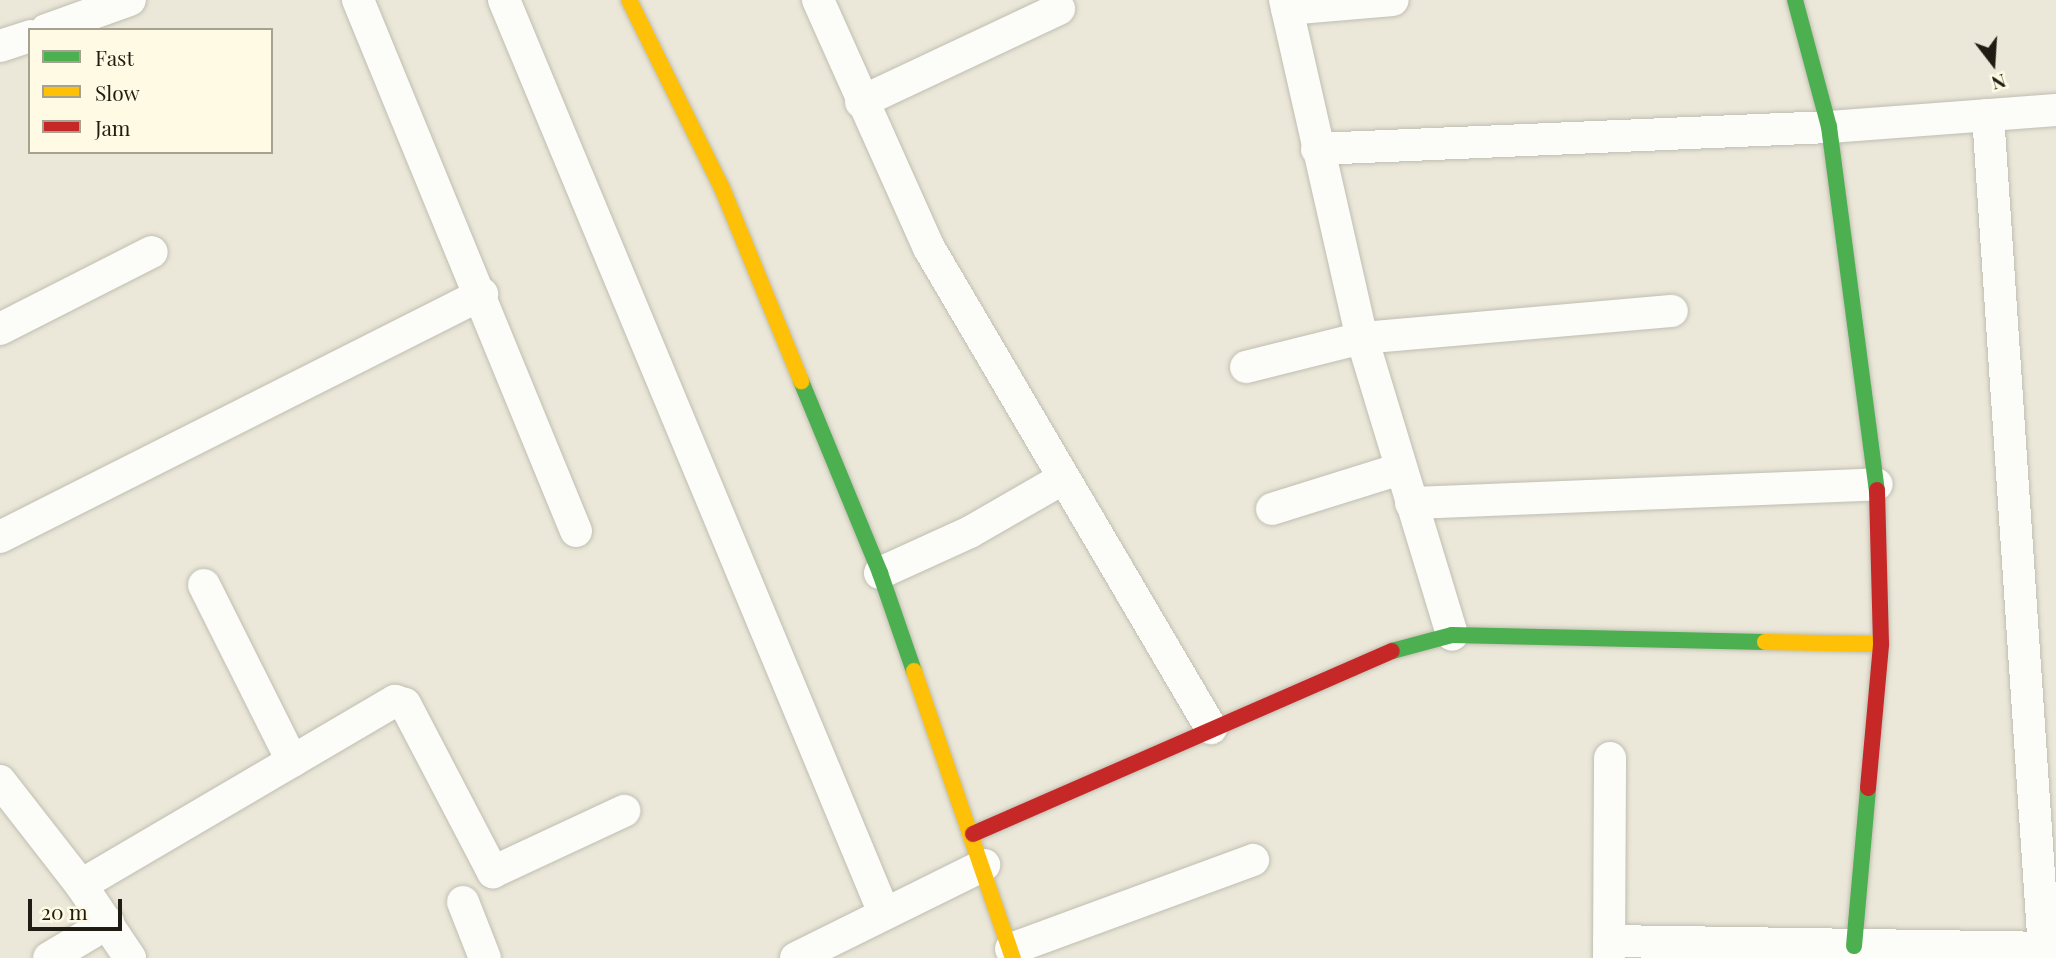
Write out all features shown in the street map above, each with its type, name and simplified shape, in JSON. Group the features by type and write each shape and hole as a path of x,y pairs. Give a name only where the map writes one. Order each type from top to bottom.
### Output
{"street":[{"path":"61,17 130,0"},
{"path":"358,0 482,294 576,531"},
{"path":"503,0 751,584 884,913"},
{"path":"629,0 722,188 880,573 984,865 1012,954 1252,860"},
{"path":"818,0 861,102 929,248 1211,729"},
{"path":"1393,0 1286,5 1362,338 1452,635"},
{"path":"1795,0 1829,127 1877,484 1881,644 1854,946"},
{"path":"861,102 1059,9"},
{"path":"0,46 28,37"},
{"path":"1317,149 1829,127 2056,110"},
{"path":"1610,758 1609,949 1854,946 2050,948 1988,115"},
{"path":"0,329 152,252"},
{"path":"0,537 482,294"},
{"path":"1246,367 1362,338 1672,311"},
{"path":"1272,509 1400,469"},
{"path":"880,573 970,531 1064,478"},
{"path":"1411,503 1877,484"},
{"path":"204,585 292,761"},
{"path":"973,834 1404,646 1452,635 1881,644"},
{"path":"81,885 401,700 493,872 624,811"},
{"path":"3,792 81,885 130,958"},
{"path":"796,958 984,865"},
{"path":"463,902 485,958"},
{"path":"49,958 108,923"}],"traffic: fast":[{"path":"1795,0 1829,127 1877,490"},
{"path":"801,381 880,573 914,671"},
{"path":"1392,651 1452,635 1765,642"},
{"path":"1854,946 1868,788"}],"traffic: slow":[{"path":"629,0 722,188 801,381"},
{"path":"1765,642 1881,644"},
{"path":"914,671 1013,958"}],"traffic: jam":[{"path":"1868,788 1881,644 1877,490"},
{"path":"973,834 1392,651"}]}
